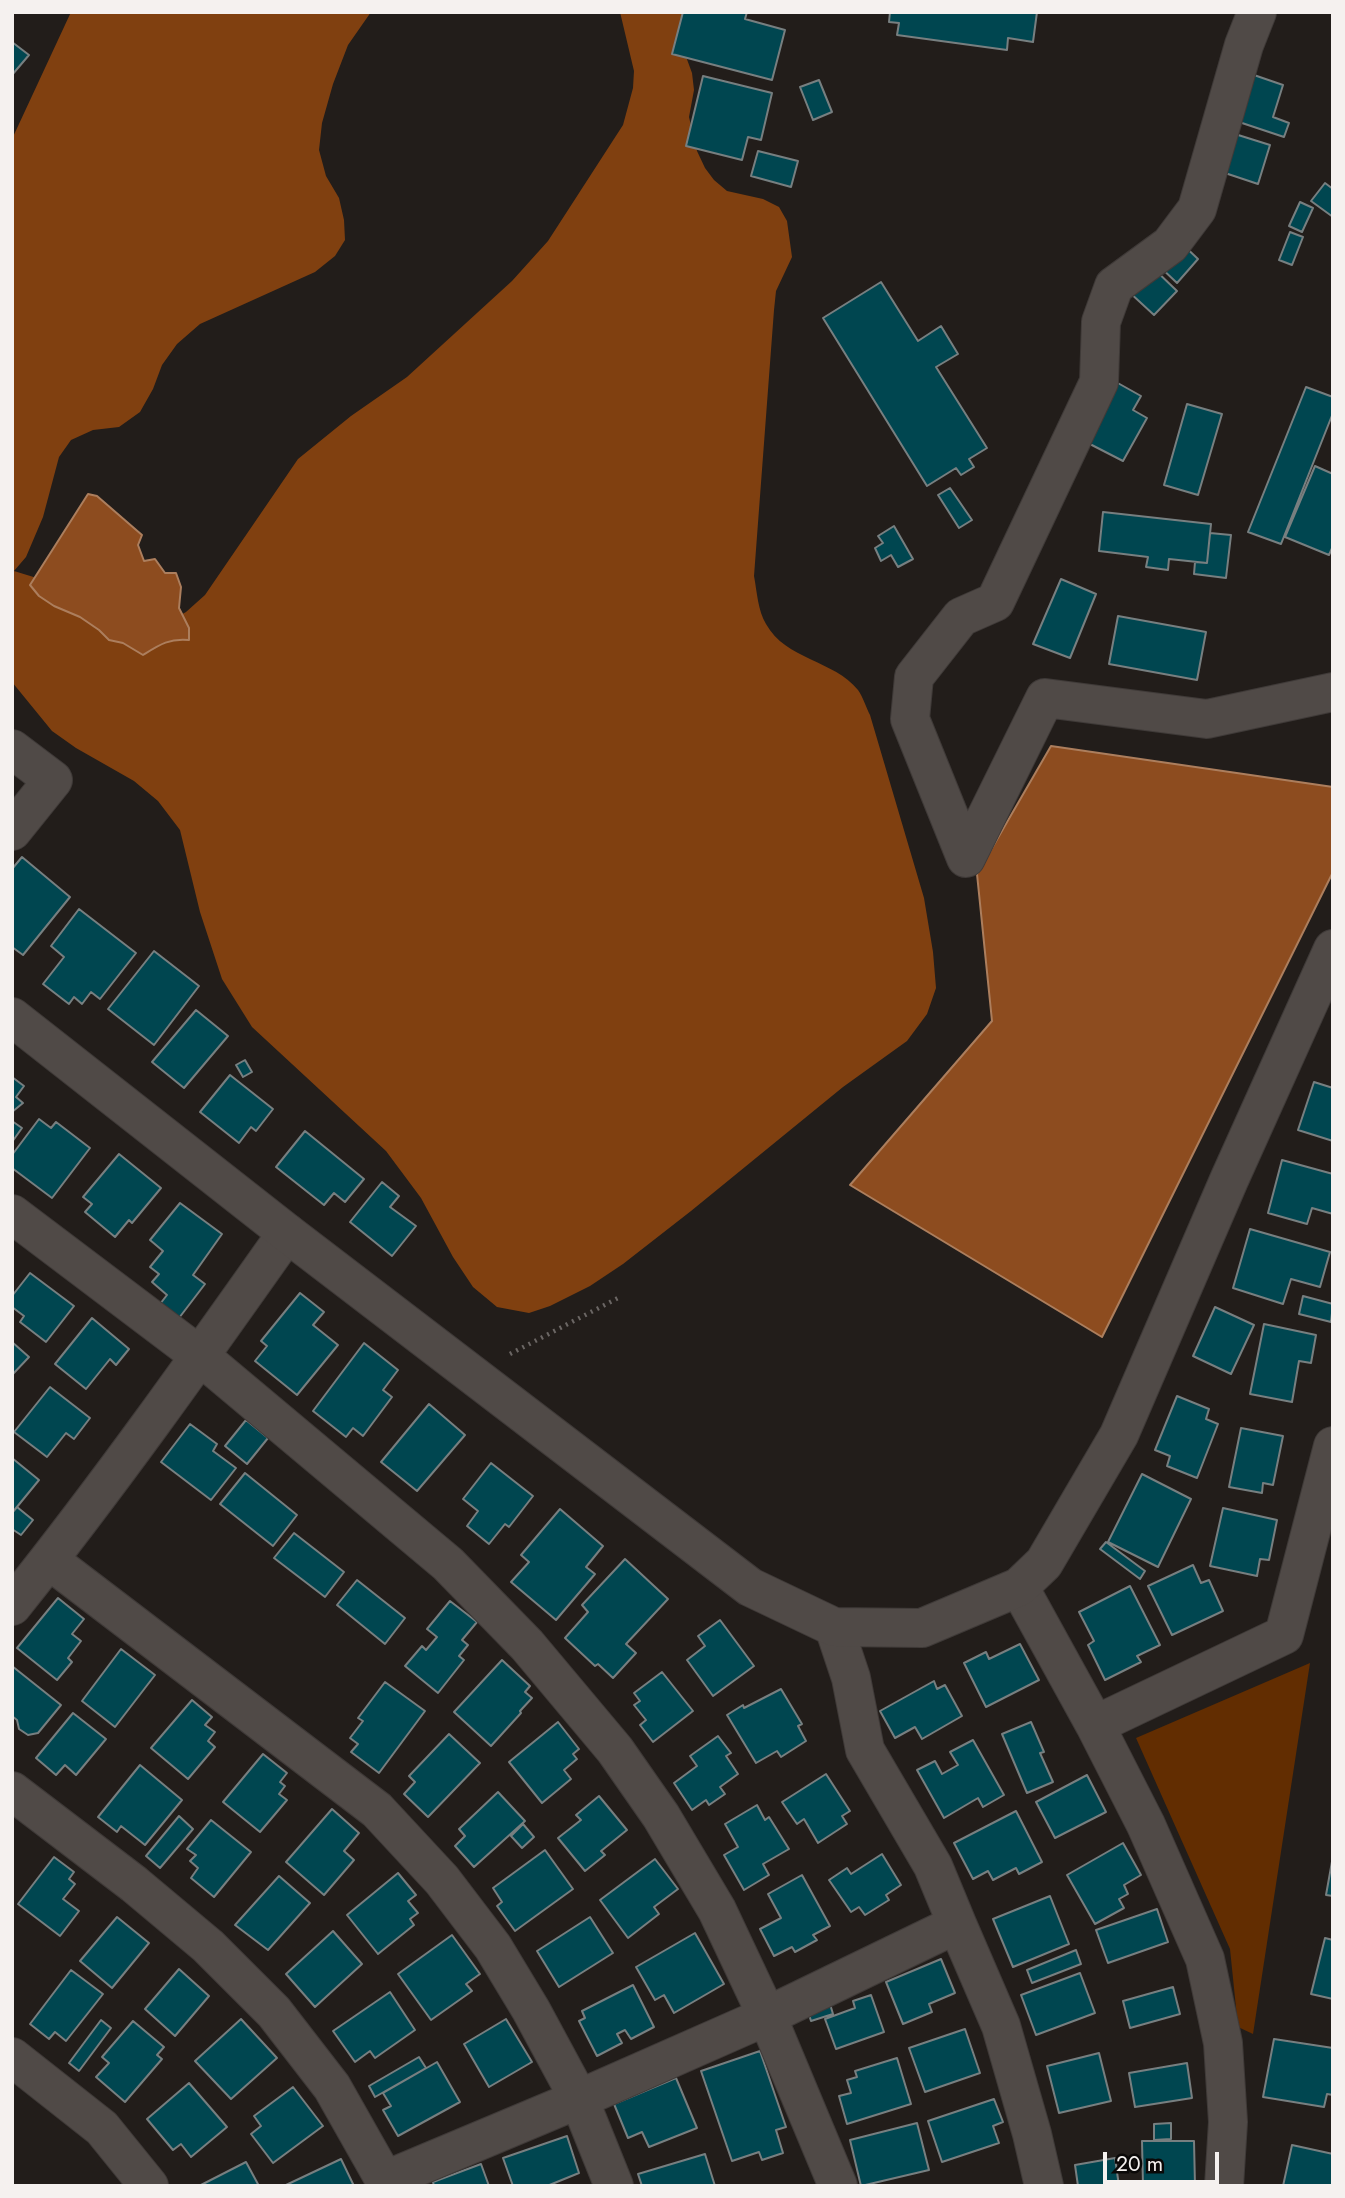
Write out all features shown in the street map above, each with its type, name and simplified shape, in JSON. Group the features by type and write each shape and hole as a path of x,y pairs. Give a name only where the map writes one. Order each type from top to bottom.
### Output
{"street":[{"path":"1257,12 1244,45 1197,209 1170,244 1114,286 1101,322 1100,382 995,602 961,617 914,677 910,719 966,858 1045,698 1207,719 1333,692"},
{"path":"12,749 53,780 12,831"},
{"path":"12,1017 287,1233 750,1587 834,1627 922,1628 1019,1587 1044,1563 1119,1435 1229,1180 1330,965"},
{"path":"19,1233 200,1356 448,1564 527,1645 615,1750 661,1816 717,1910 767,2016 838,2186"},
{"path":"12,1606 200,1356 287,1233"},
{"path":"1095,1725 1284,1635 1333,1446"},
{"path":"49,1560 377,1810 442,1880 494,1947 531,2010 579,2099 614,2186"},
{"path":"1019,1587 1146,1825 1205,1959 1223,2043 1228,2122 1224,2186"},
{"path":"834,1627 851,1678 865,1750 933,1866 1001,2026 1044,2186"},
{"path":"12,1791 134,1884 208,1946 274,2012 332,2087 387,2183 767,2016 957,1924"},
{"path":"12,2057 102,2128 149,2186"}],"path":[{"path":"471,1374 618,1298"}],"shaded area":[{"path":"71,12 371,12 348,45 322,123 319,150 326,176 339,198 344,220 345,240 335,256 315,272 200,324 177,344 162,365 140,412 119,427 93,430 71,440 59,457 43,517 26,557 14,571 40,579 154,630 186,612 205,595 298,459 351,416 407,377 512,281 548,241 623,125 633,88 634,71 620,12 686,12 681,43 692,73 694,90 689,117 697,151 705,168 727,191 763,199 779,207 787,221 792,257 776,291 774,310 754,576 758,601 763,619 775,636 798,653 848,680 863,699 924,898 936,988 927,1014 907,1041 843,1087 623,1264 590,1286 550,1306 529,1313 497,1307 473,1287 453,1257 421,1198 386,1151 252,1027 222,979 200,912 180,830 158,801 134,781 52,731 12,682 12,139"},
{"path":"88,494 97,496 142,535 138,545 144,561 155,559 165,573 176,573 181,587 179,608 189,628 189,640 170,641 143,655 123,643 109,640 80,617 54,606 39,596 30,585"},
{"path":"1051,746 1333,787 1333,872 1102,1337 850,1185 992,1021 977,874"},
{"path":"1310,1663 1253,2034 1238,2027 1230,1949 1136,1738"}],"building":[{"path":"683,12 747,12 745,19 785,30 772,80 672,54"},
{"path":"890,12 1037,12 1033,42 1008,38 1007,50 897,35 899,23 889,22"},
{"path":"12,42 29,55 12,75"},
{"path":"1251,74 1283,85 1273,117 1289,123 1284,137 1236,121"},
{"path":"703,76 772,93 761,140 748,137 742,160 686,146"},
{"path":"819,80 832,112 813,120 800,87"},
{"path":"1235,134 1270,145 1258,184 1222,172"},
{"path":"758,151 798,161 791,187 751,176"},
{"path":"1325,183 1333,189 1333,217 1311,201"},
{"path":"1300,202 1313,208 1302,232 1289,226"},
{"path":"1290,232 1303,237 1292,265 1279,260"},
{"path":"1179,241 1198,259 1177,283 1158,265"},
{"path":"1151,266 1177,291 1154,315 1128,291"},
{"path":"881,282 918,341 941,326 958,354 936,367 987,448 969,459 974,467 961,475 956,468 927,486 823,318"},
{"path":"1116,382 1141,396 1133,410 1147,418 1123,461 1084,441"},
{"path":"1306,387 1333,397 1333,413 1281,544 1248,532"},
{"path":"1187,404 1222,414 1198,495 1164,485"},
{"path":"1315,466 1333,474 1333,546 1329,555 1285,537"},
{"path":"950,488 972,520 959,528 938,495"},
{"path":"1103,512 1211,524 1207,563 1169,559 1168,570 1146,567 1148,557 1099,551"},
{"path":"894,526 913,559 898,567 891,555 881,561 875,548 883,543 878,536"},
{"path":"1210,533 1231,535 1226,578 1194,574 1195,562 1207,563"},
{"path":"1061,579 1096,594 1070,658 1033,644"},
{"path":"1118,616 1206,632 1197,680 1109,664"},
{"path":"22,857 70,897 23,955 12,947 12,869"},
{"path":"79,909 136,953 100,999 91,992 82,1004 74,997 69,1004 43,984 64,957 51,946"},
{"path":"154,951 199,986 154,1045 108,1009"},
{"path":"196,1010 228,1036 184,1088 152,1062"},
{"path":"245,1060 252,1072 243,1077 236,1065"},
{"path":"230,1075 273,1109 256,1131 251,1127 239,1143 200,1112"},
{"path":"12,1077 24,1086 16,1097 23,1103 12,1112"},
{"path":"1314,1082 1333,1088 1333,1141 1298,1130"},
{"path":"39,1119 51,1128 56,1122 90,1148 52,1198 12,1168 12,1155"},
{"path":"12,1121 22,1128 12,1142"},
{"path":"305,1131 364,1179 345,1202 334,1193 324,1205 276,1167"},
{"path":"119,1154 161,1188 132,1223 129,1220 115,1237 85,1212 92,1204 83,1197"},
{"path":"1282,1160 1333,1174 1333,1214 1312,1208 1307,1224 1268,1213"},
{"path":"382,1182 399,1196 390,1207 416,1226 392,1256 350,1222"},
{"path":"180,1203 222,1234 193,1275 205,1284 179,1318 160,1304 167,1295 152,1282 159,1274 150,1267 163,1251 150,1240"},
{"path":"1250,1229 1330,1252 1320,1287 1291,1279 1283,1304 1233,1288"},
{"path":"30,1273 74,1306 46,1342 20,1322 24,1316 12,1307 12,1296"},
{"path":"300,1293 324,1312 313,1325 338,1345 297,1395 255,1361 267,1346 261,1341"},
{"path":"1303,1296 1333,1304 1331,1322 1299,1314"},
{"path":"1215,1307 1254,1325 1231,1374 1193,1356"},
{"path":"92,1318 129,1349 116,1365 110,1359 86,1389 55,1364"},
{"path":"1264,1324 1316,1335 1311,1363 1299,1361 1292,1402 1250,1394"},
{"path":"12,1342 29,1357 12,1375"},
{"path":"364,1343 398,1370 383,1390 392,1397 363,1436 353,1428 346,1437 313,1411"},
{"path":"50,1387 90,1418 74,1439 66,1433 47,1457 14,1432"},
{"path":"1177,1396 1209,1409 1206,1419 1218,1424 1197,1478 1167,1466 1170,1456 1155,1450"},
{"path":"429,1404 465,1435 417,1491 381,1462"},
{"path":"246,1420 268,1438 247,1464 225,1446"},
{"path":"190,1424 217,1444 213,1451 236,1468 211,1500 161,1462"},
{"path":"1241,1428 1283,1436 1273,1485 1263,1483 1262,1493 1229,1487"},
{"path":"12,1458 39,1480 12,1513"},
{"path":"491,1463 533,1496 509,1527 505,1524 489,1544 467,1526 478,1511 463,1499"},
{"path":"245,1473 297,1515 273,1546 220,1504"},
{"path":"1142,1474 1191,1499 1158,1567 1108,1542"},
{"path":"17,1507 33,1520 21,1535 12,1529 12,1513"},
{"path":"1223,1508 1277,1520 1269,1560 1260,1559 1257,1576 1210,1566"},
{"path":"560,1509 603,1546 586,1567 595,1574 556,1620 511,1582 529,1562 521,1555"},
{"path":"294,1533 344,1572 325,1597 274,1558"},
{"path":"1106,1542 1145,1571 1140,1579 1100,1549"},
{"path":"625,1559 668,1599 626,1644 636,1653 613,1678 598,1664 595,1666 565,1638 588,1612 582,1605"},
{"path":"1193,1565 1201,1583 1209,1580 1223,1611 1172,1635 1148,1586"},
{"path":"357,1580 405,1618 385,1644 337,1605"},
{"path":"1130,1586 1160,1645 1137,1656 1141,1662 1105,1680 1088,1645 1094,1641 1079,1612"},
{"path":"58,1598 84,1619 72,1634 81,1641 68,1658 72,1662 57,1680 17,1648"},
{"path":"450,1601 477,1622 462,1640 468,1645 459,1656 464,1660 438,1693 405,1666 422,1646 426,1650 437,1637 427,1629"},
{"path":"720,1620 754,1666 713,1696 687,1660 705,1646 698,1636"},
{"path":"1020,1644 1039,1680 986,1707 964,1663 986,1652 989,1659"},
{"path":"121,1649 155,1675 115,1727 82,1701"},
{"path":"502,1660 530,1686 525,1692 532,1698 491,1746 454,1712"},
{"path":"12,1666 61,1705 38,1733 28,1735 19,1729 17,1720 12,1716"},
{"path":"662,1672 693,1711 653,1742 640,1725 646,1720 634,1705 640,1701 634,1693"},
{"path":"934,1681 937,1689 945,1685 962,1716 922,1739 915,1727 895,1738 880,1711"},
{"path":"385,1682 425,1711 379,1773 351,1752 358,1744 350,1738 363,1721 358,1718"},
{"path":"781,1689 802,1724 798,1726 806,1741 781,1757 777,1751 756,1763 727,1715"},
{"path":"192,1700 212,1717 205,1725 215,1732 208,1741 215,1747 188,1779 151,1748"},
{"path":"73,1713 106,1739 76,1775 65,1765 56,1775 36,1758"},
{"path":"558,1722 579,1749 573,1754 577,1759 564,1770 571,1779 542,1803 509,1762"},
{"path":"1031,1722 1044,1752 1040,1753 1053,1782 1027,1793 1002,1734"},
{"path":"449,1734 480,1763 428,1817 404,1794 415,1782 409,1776"},
{"path":"718,1736 731,1753 726,1756 738,1774 720,1787 725,1794 709,1805 706,1800 692,1810 674,1783 697,1766 690,1756"},
{"path":"973,1740 1004,1795 983,1807 978,1798 944,1818 917,1770 935,1761 942,1774 958,1765 950,1752"},
{"path":"263,1754 287,1773 280,1782 285,1786 279,1794 287,1800 260,1832 223,1802"},
{"path":"140,1765 182,1800 145,1845 121,1826 117,1832 98,1817"},
{"path":"826,1774 850,1811 842,1816 847,1824 818,1843 804,1819 797,1824 782,1802"},
{"path":"1087,1775 1106,1812 1055,1838 1036,1802"},
{"path":"498,1792 525,1821 474,1867 455,1846 465,1836 459,1829"},
{"path":"599,1796 627,1830 601,1851 605,1855 585,1871 558,1838 581,1820 576,1815"},
{"path":"757,1805 765,1820 769,1817 789,1849 763,1864 769,1875 744,1890 724,1855 738,1847 725,1824"},
{"path":"332,1809 359,1833 344,1851 354,1860 324,1895 286,1862"},
{"path":"1016,1811 1042,1862 1019,1874 1016,1868 993,1880 988,1871 973,1879 954,1843"},
{"path":"179,1816 193,1829 160,1868 146,1856"},
{"path":"211,1820 251,1852 214,1897 191,1878 198,1868 190,1861 196,1855 187,1849"},
{"path":"523,1824 534,1837 522,1848 511,1836"},
{"path":"1123,1843 1141,1875 1124,1885 1128,1894 1119,1899 1124,1908 1095,1924 1067,1875"},
{"path":"545,1850 573,1889 515,1931 497,1906 502,1902 493,1888"},
{"path":"882,1854 901,1885 886,1895 889,1900 865,1915 859,1907 851,1912 829,1880 847,1868 851,1874"},
{"path":"1333,1856 1333,1896 1326,1895"},
{"path":"54,1857 74,1872 69,1879 75,1884 63,1899 79,1911 60,1936 18,1904"},
{"path":"655,1859 678,1889 654,1907 659,1914 628,1938 600,1900"},
{"path":"398,1873 416,1895 408,1901 418,1913 410,1919 414,1925 378,1954 347,1915"},
{"path":"802,1875 830,1926 813,1935 817,1940 795,1952 792,1947 774,1956 760,1929 781,1918 768,1894"},
{"path":"279,1876 310,1903 268,1950 235,1925"},
{"path":"1050,1896 1069,1944 1013,1967 993,1919"},
{"path":"1157,1909 1168,1942 1108,1963 1096,1930"},
{"path":"117,1917 149,1943 112,1988 80,1961"},
{"path":"590,1917 613,1953 559,1987 537,1951"},
{"path":"333,1931 362,1964 315,2007 286,1974"},
{"path":"695,1933 724,1984 674,2013 664,1995 655,2000 636,1967"},
{"path":"452,1935 480,1974 466,1984 472,1991 431,2020 398,1974"},
{"path":"1325,1938 1333,1940 1333,1999 1311,1994"},
{"path":"1076,1950 1081,1964 1032,1983 1027,1970"},
{"path":"941,1959 955,1993 929,2004 932,2012 903,2024 886,1982"},
{"path":"179,1969 209,1996 175,2036 145,2009"},
{"path":"71,1970 103,1994 66,2041 55,2032 49,2039 30,2024"},
{"path":"1080,1973 1095,2013 1036,2035 1021,1995"},
{"path":"633,1985 654,2027 631,2039 625,2030 617,2034 622,2043 597,2056 579,2021 585,2018 582,2011"},
{"path":"1173,1987 1180,2014 1130,2028 1123,2001"},
{"path":"390,1992 415,2030 375,2058 370,2051 355,2062 333,2031"},
{"path":"871,1995 884,2032 836,2049 825,2019 855,2008 853,2001"},
{"path":"830,2004 833,2014 811,2021 808,2011"},
{"path":"241,2019 277,2058 231,2099 195,2061"},
{"path":"506,2019 532,2062 489,2087 464,2044"},
{"path":"101,2020 111,2028 79,2071 69,2063"},
{"path":"133,2021 164,2047 157,2055 162,2059 125,2102 96,2077 109,2063 102,2057"},
{"path":"965,2029 980,2073 925,2092 909,2048"},
{"path":"1274,2039 1333,2048 1333,2095 1327,2094 1324,2107 1263,2097"},
{"path":"760,2051 786,2127 776,2130 783,2153 762,2160 759,2152 732,2161 701,2071"},
{"path":"1099,2053 1111,2101 1059,2113 1047,2066"},
{"path":"419,2057 426,2068 375,2097 369,2086"},
{"path":"897,2058 911,2104 847,2124 839,2096 851,2093 847,2080 857,2077 855,2071"},
{"path":"437,2062 460,2102 398,2136 383,2110 391,2106 383,2093"},
{"path":"1187,2063 1192,2098 1135,2107 1129,2073"},
{"path":"676,2078 697,2128 649,2147 642,2132 628,2138 614,2104"},
{"path":"189,2083 227,2127 191,2157 181,2144 173,2150 147,2119"},
{"path":"293,2087 323,2126 273,2163 251,2134 261,2126 254,2116"},
{"path":"994,2099 1003,2122 993,2126 999,2143 942,2162 928,2121"},
{"path":"917,2123 929,2170 861,2186 850,2140"},
{"path":"1171,2123 1171,2139 1154,2140 1154,2124"},
{"path":"567,2136 579,2173 547,2186 513,2186 503,2158"},
{"path":"1142,2141 1194,2141 1195,2186 1143,2186"},
{"path":"1292,2145 1333,2154 1333,2186 1283,2186"},
{"path":"705,2154 715,2186 642,2186 638,2174"},
{"path":"1115,2158 1119,2186 1078,2186 1075,2165"},
{"path":"341,2159 354,2186 286,2185"},
{"path":"246,2162 259,2186 199,2186"},
{"path":"481,2164 489,2186 434,2186 433,2182"}]}
